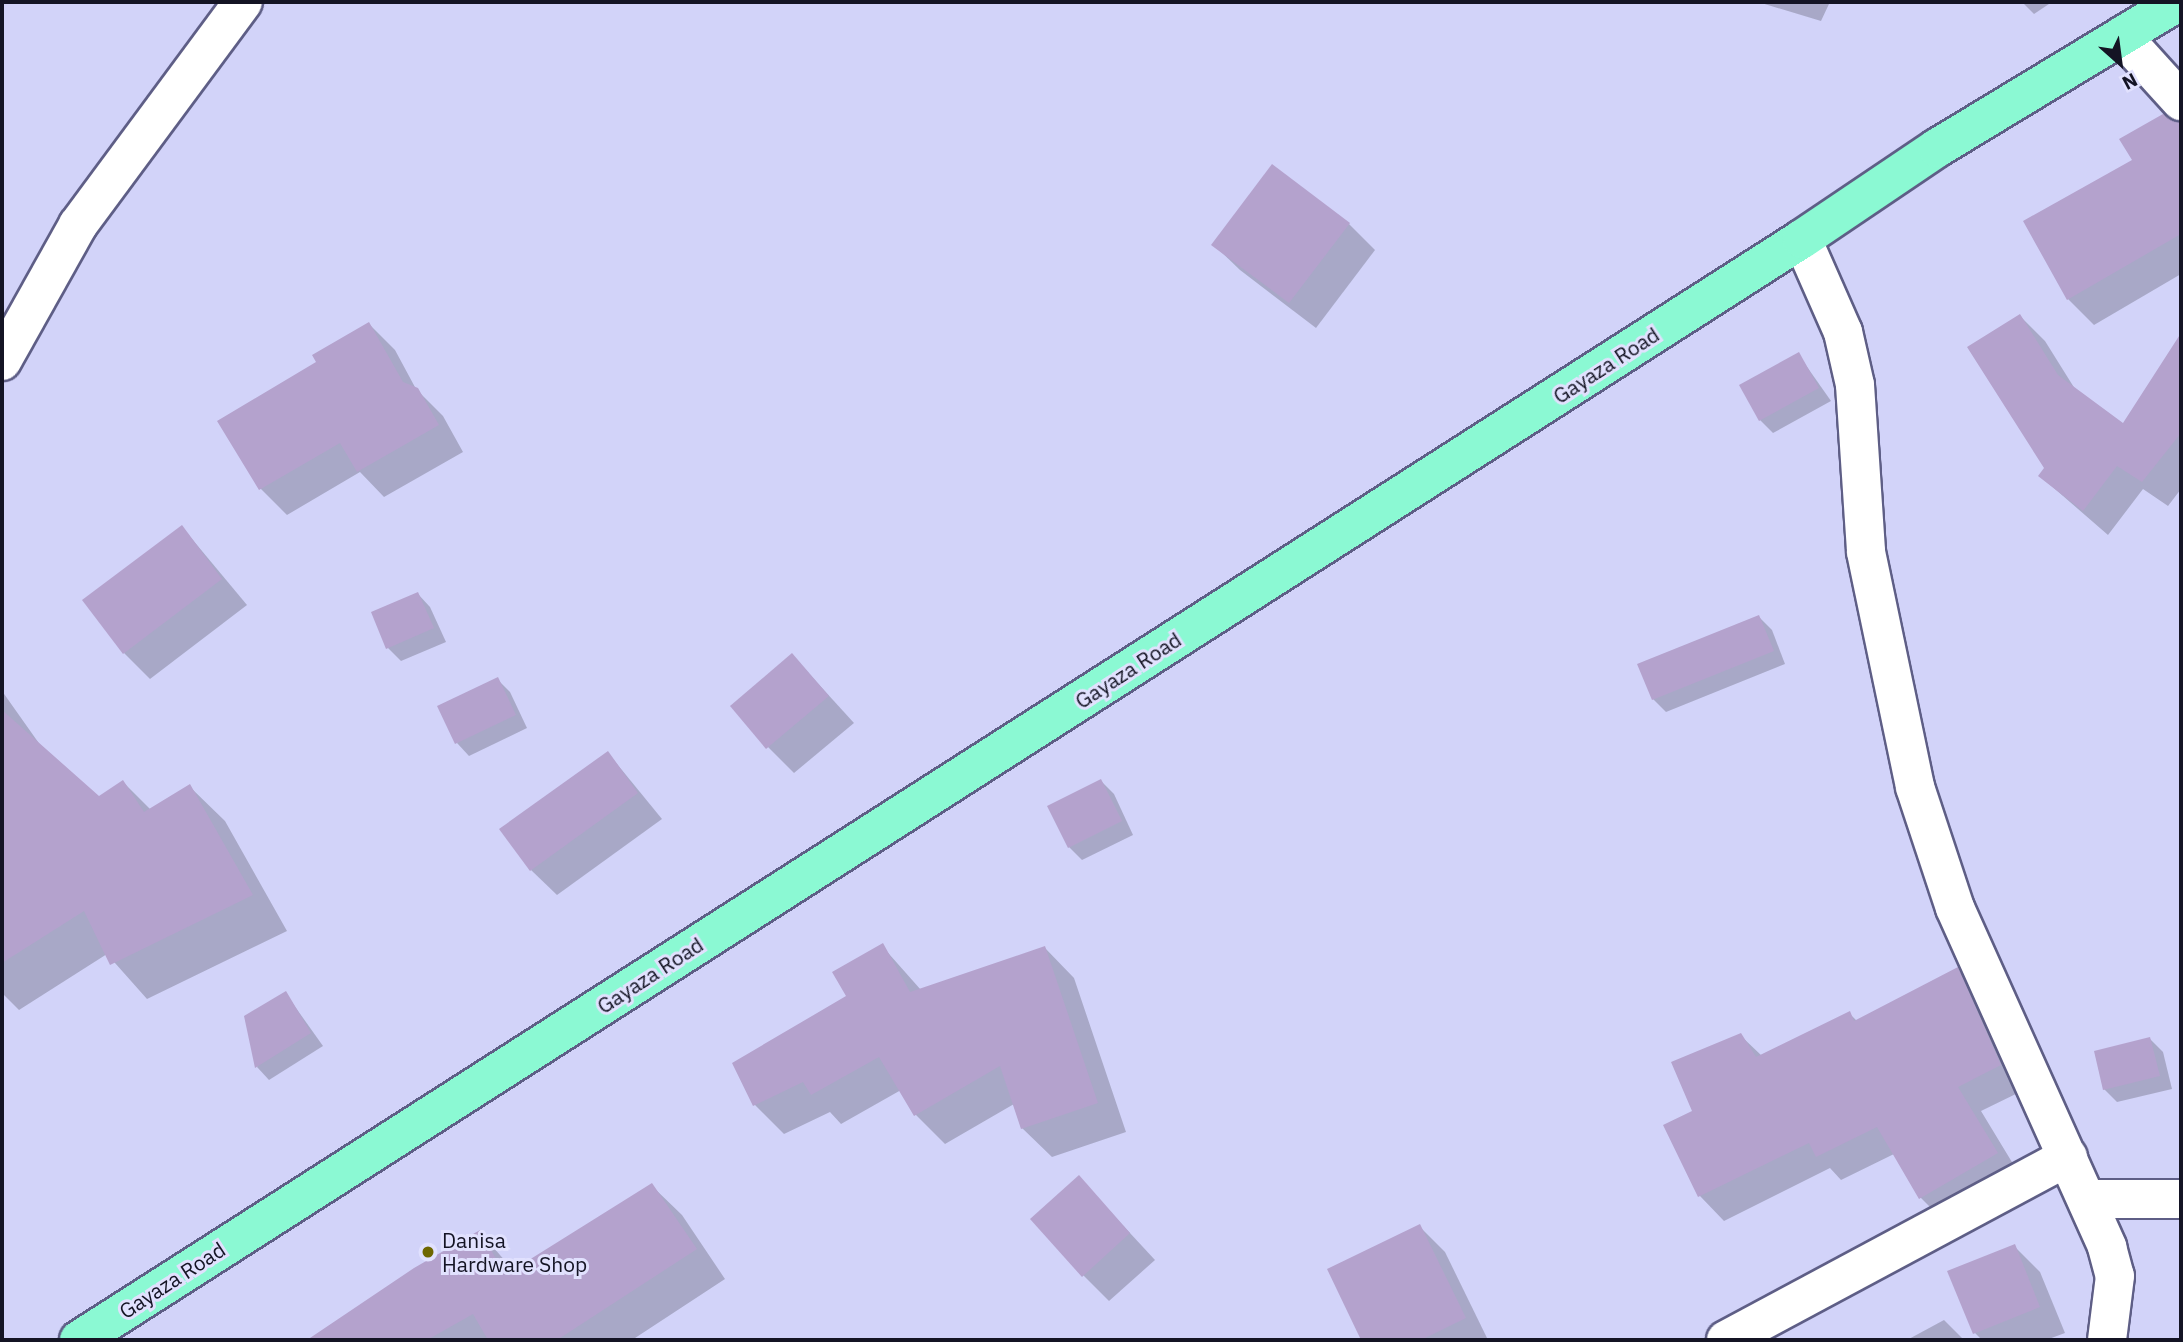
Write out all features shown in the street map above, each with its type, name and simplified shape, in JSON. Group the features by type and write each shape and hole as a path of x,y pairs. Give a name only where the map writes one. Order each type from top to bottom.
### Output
{"main road":[{"name":"Gayaza Road","path":"79,1340 1802,239 1937,148 2178,2"}],"street":[{"path":"2,361 78,225 243,2"},
{"path":"2122,36 2181,101"},
{"path":"1802,239 1843,332 1855,385 1866,552 1915,787 1955,908 2089,1199 2115,1276 2107,1340"},
{"path":"1726,1340 2068,1157"},
{"path":"2089,1199 2181,1199"}],"building":[{"path":"2163,114 2181,122 2181,234 2067,300 2023,221 2132,160 2119,139"},
{"path":"1272,164 1350,223 1289,303 1211,245"},
{"path":"2020,314 2058,375 2123,423 2181,333 2181,433 2142,482 2117,466 2083,511 2038,476 2044,468 1967,347"},
{"path":"369,322 403,382 418,388 439,425 357,472 340,443 259,490 217,421 316,362 312,355"},
{"path":"1799,352 1819,388 1759,421 1739,385"},
{"path":"182,525 222,579 123,654 82,600"},
{"path":"418,592 434,628 386,649 371,612"},
{"path":"1759,615 1774,651 1652,700 1637,664"},
{"path":"792,653 829,696 766,749 730,706"},
{"path":"498,677 516,715 455,744 437,706"},
{"path":"2,710 99,796 123,780 144,812 190,784 253,895 110,965 84,911 2,963"},
{"path":"608,751 638,793 530,871 499,829"},
{"path":"1101,779 1122,821 1068,848 1047,806"},
{"path":"883,943 910,992 1045,946 1098,1103 1021,1129 1000,1066 914,1116 879,1057 811,1095 803,1082 753,1106 732,1063 846,996 832,972"},
{"path":"1958,967 2001,1065 1958,1087 1998,1153 1919,1199 1877,1127 1816,1157 1809,1143 1698,1197 1663,1125 1692,1111 1671,1062 1741,1033 1756,1057 1850,1011 1854,1021"},
{"path":"286,991 311,1033 255,1068 244,1016"},
{"path":"2150,1037 2160,1076 2103,1090 2094,1051"},
{"path":"1079,1175 1130,1233 1082,1277 1030,1219"},
{"path":"652,1183 697,1249 557,1340 488,1340 473,1314 427,1340 307,1340 414,1268 480,1230 505,1275"},
{"path":"1420,1224 1466,1318 1421,1340 1361,1340 1327,1269"},
{"path":"2015,1244 2040,1307 1973,1334 1947,1271"}],"place":[{"name":"Danisa Hardware Shop","path":"428,1252"}]}
